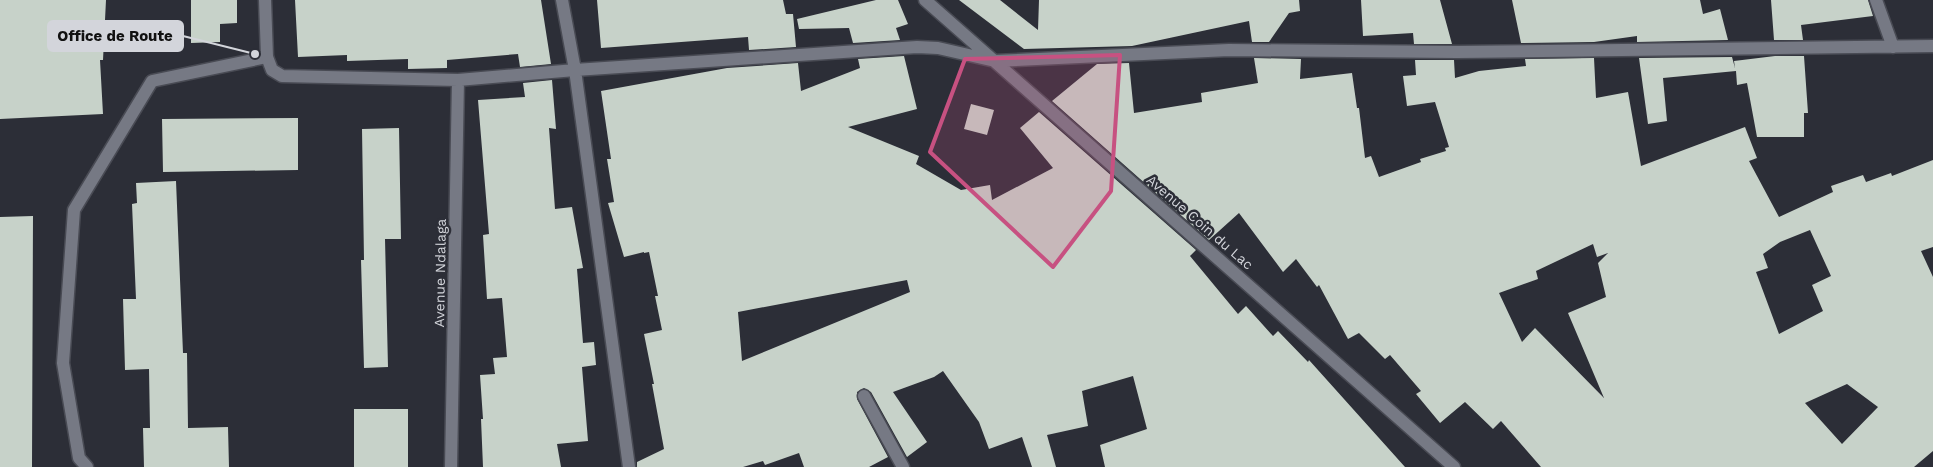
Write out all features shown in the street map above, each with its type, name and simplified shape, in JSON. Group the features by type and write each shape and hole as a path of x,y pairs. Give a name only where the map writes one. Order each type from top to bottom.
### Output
{"street":[{"path":"265,0 267,57 272,70 282,76 458,80 575,70 917,47 938,48 995,61 1229,50 1457,52 1933,46"},
{"path":"562,0 575,70 629,467"},
{"name":"Avenue Coin du Lac","path":"925,0 1454,467"},
{"path":"1876,0 1893,46"},
{"path":"87,467 79,458 63,363 74,210 152,81 267,57"},
{"name":"Avenue Ndalaga","path":"451,467 458,80"},
{"path":"864,396 902,467"}],"highlighted area":[{"path":"1120,55 1111,191 1053,267 930,152 965,59"}],"building":[{"path":"0,0 106,0 103,60 100,60 103,114 0,119"},
{"path":"191,0 237,0 237,23 220,24 220,42 191,43"},
{"path":"295,0 541,0 551,64 520,67 518,54 447,60 447,68 408,69 408,59 347,61 347,55 298,57"},
{"path":"597,0 783,0 786,14 793,14 796,47 749,50 748,37 601,48"},
{"path":"876,0 898,0 908,24 896,28 900,40 853,43 849,28 799,29 797,19"},
{"path":"959,0 1000,0 1038,30 1039,0 1299,0 1300,11 1289,13 1269,42 1252,42 1249,21 1132,46 1024,49"},
{"path":"1361,0 1440,0 1452,44 1414,44 1413,33 1363,36"},
{"path":"1512,0 1700,0 1703,14 1720,9 1728,40 1637,42 1637,36 1594,42 1521,43"},
{"path":"1771,0 1868,0 1873,16 1801,25 1803,40 1774,40"},
{"path":"904,56 917,109 848,127 919,156 916,164 961,190 990,185 992,200 1053,168 1020,128 1039,112 1196,250 1190,256 1238,314 1246,306 1273,336 1278,331 1308,362 1309,360 1405,467 1105,467 1100,445 1147,429 1133,376 1082,391 1088,426 1047,435 1056,467 1032,467 1022,437 989,449 979,422 943,371 934,377 893,392 927,442 907,457 871,392 864,388 857,392 857,399 888,457 869,467 804,467 799,453 765,465 763,461 743,467 637,467 637,462 664,449 644,334 662,330 655,296 658,296 649,252 624,257 608,203 614,202 607,159 611,159 601,91 727,68 798,63 801,91 860,68 858,59","holes":["907,280 910,292 742,361 738,312"]},
{"path":"1775,56 1804,56 1808,113 1804,113 1804,137 1757,137 1747,83 1737,85 1736,71 1663,78 1667,121 1648,124 1639,58 1732,57 1735,68 1734,61"},
{"path":"1254,58 1301,59 1300,79 1352,73 1357,108 1359,108 1365,158 1371,156 1379,177 1421,162 1420,159 1446,151 1445,148 1449,147 1435,102 1407,106 1403,76 1416,75 1415,60 1454,60 1455,78 1479,71 1526,66 1525,59 1594,58 1596,98 1628,92 1641,166 1745,127 1757,158 1749,161 1779,217 1833,192 1831,186 1863,175 1866,182 1891,173 1892,176 1933,160 1933,247 1921,251 1933,277 1933,451 1914,467 1541,467 1501,421 1493,429 1465,402 1440,423 1416,394 1421,391 1390,355 1385,359 1359,333 1348,339 1319,285 1317,287 1296,259 1283,272 1239,213 1209,240 1052,101 1097,64 1129,63 1134,113 1202,102 1201,93 1258,83","holes":["1810,230 1831,276 1812,285 1823,311 1779,334 1756,272 1768,268 1763,254 1780,242","1593,244 1597,257 1608,253 1598,263 1606,297 1568,313 1604,398 1535,328 1522,342 1499,293 1538,279 1536,271","1847,384 1878,407 1842,444 1805,403"]},
{"path":"552,80 556,129 549,128 555,209 572,207 583,268 577,269 583,343 594,342 596,365 582,367 588,441 557,444 561,467 483,467 481,419 483,419 480,375 495,374 493,358 507,357 502,298 487,299 483,235 489,234 478,100 525,97 523,83"},
{"path":"971,104 994,110 987,135 964,129"},
{"path":"298,118 298,170 163,172 162,119"},
{"path":"399,128 401,239 385,239 388,367 364,368 361,260 364,260 362,129"},
{"path":"176,181 183,353 187,353 188,428 228,427 229,467 144,467 143,428 150,428 149,369 125,370 123,299 136,299 132,204 137,203 136,183"},
{"path":"33,216 32,467 0,467 0,217"},
{"path":"354,409 408,409 408,467 354,467"}],"place":[{"name":"Office de Route","path":"255,54"}]}
